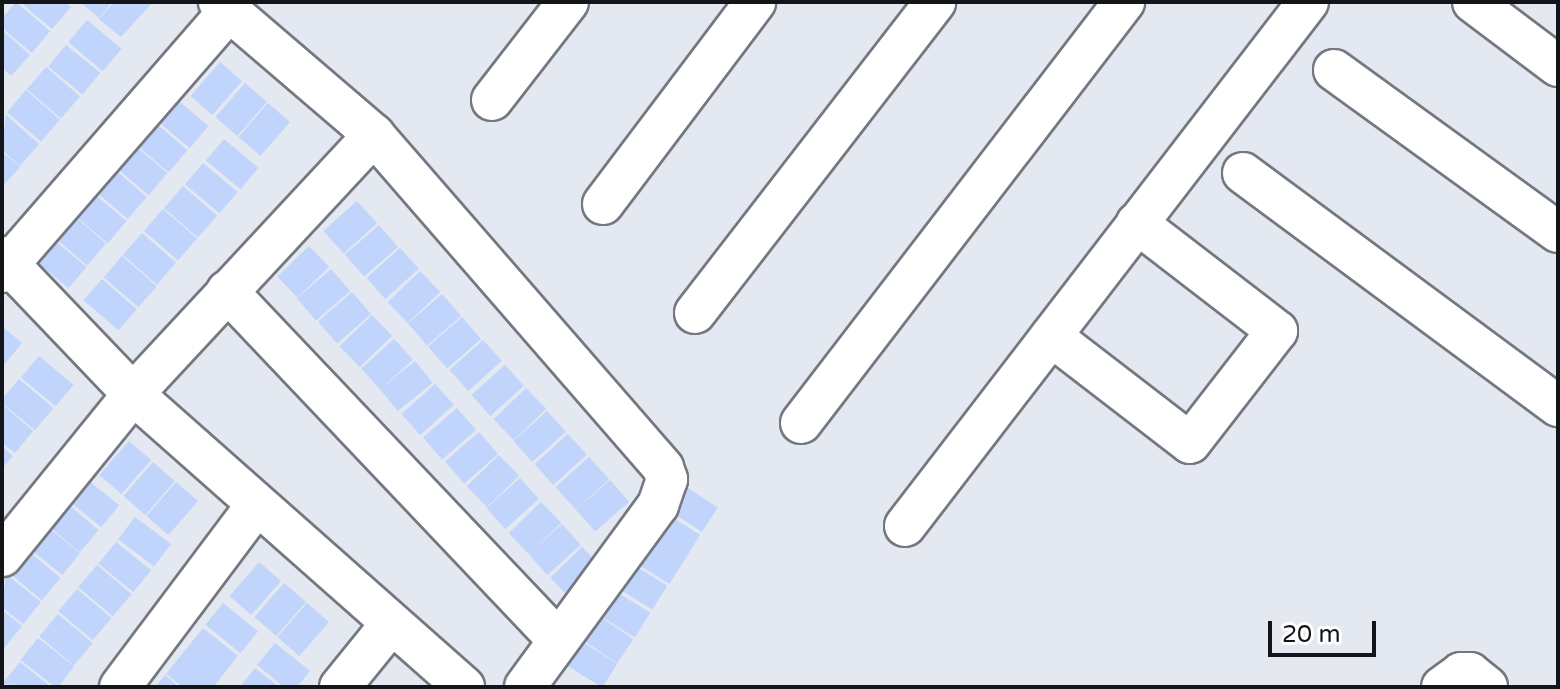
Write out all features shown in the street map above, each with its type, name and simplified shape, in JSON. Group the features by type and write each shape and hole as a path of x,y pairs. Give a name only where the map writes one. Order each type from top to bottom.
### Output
{"street":[{"path":"492,100 568,2"},
{"path":"603,204 755,2"},
{"path":"695,313 935,2"},
{"path":"801,423 1124,2"},
{"path":"905,526 1308,2"},
{"path":"1473,2 1558,66"},
{"path":"464,687 255,507 133,394 5,264 224,6 374,135 663,468 667,479 658,505 557,639 525,687"},
{"path":"1334,70 1558,232"},
{"path":"2,556 133,394 374,135"},
{"path":"1243,173 1558,406"},
{"path":"1051,336 1190,443 1277,331 1137,223"},
{"path":"227,291 557,639"},
{"path":"120,687 255,507"},
{"path":"340,687 391,624"},
{"path":"1442,687 1461,673 1470,673 1487,687"}],"building":[{"path":"16,2 50,31 32,53 2,28 2,18"},
{"path":"20,2 65,2 71,7 52,29"},
{"path":"80,2 112,2 99,18"},
{"path":"114,2 151,4 121,37 99,19"},
{"path":"87,20 121,49 103,71 68,42"},
{"path":"2,30 30,55 11,76 2,68"},
{"path":"66,45 100,73 83,94 48,67"},
{"path":"220,62 242,81 212,115 190,96"},
{"path":"46,67 80,97 61,118 27,89"},
{"path":"245,83 267,102 237,136 215,117"},
{"path":"26,90 60,120 41,141 7,112"},
{"path":"174,97 208,126 190,148 155,119"},
{"path":"268,103 290,122 260,156 238,137"},
{"path":"6,115 39,144 20,166 2,150"},
{"path":"153,121 187,150 169,172 134,143"},
{"path":"224,139 258,168 240,189 206,160"},
{"path":"133,144 167,173 149,195 114,166"},
{"path":"2,152 20,167 2,187"},
{"path":"203,163 237,192 219,213 185,184"},
{"path":"112,167 147,197 128,219 93,189"},
{"path":"183,186 217,216 198,237 164,208"},
{"path":"92,192 126,221 108,243 73,214"},
{"path":"357,201 377,223 344,253 324,231"},
{"path":"163,209 197,239 178,260 144,231"},
{"path":"72,214 106,244 87,265 53,236"},
{"path":"379,225 398,247 364,276 345,255"},
{"path":"142,233 176,263 157,284 123,255"},
{"path":"52,238 86,267 68,288 34,259"},
{"path":"309,246 329,267 297,297 277,277"},
{"path":"400,248 419,269 385,299 367,278"},
{"path":"122,256 157,286 138,307 104,277"},
{"path":"331,269 350,291 316,320 297,299"},
{"path":"420,271 440,292 408,323 388,302"},
{"path":"102,279 137,309 118,330 84,300"},
{"path":"352,292 371,314 337,343 318,322"},
{"path":"442,294 461,316 427,345 408,324"},
{"path":"372,315 392,336 360,367 340,346"},
{"path":"462,317 481,339 447,368 428,347"},
{"path":"2,326 22,343 4,365 2,363"},
{"path":"394,339 413,360 380,389 361,368"},
{"path":"483,340 502,361 468,391 450,370"},
{"path":"39,356 73,385 55,406 21,377"},
{"path":"415,361 433,383 398,411 380,389"},
{"path":"505,365 524,386 490,416 472,395"},
{"path":"19,379 53,408 35,430 2,403"},
{"path":"435,384 454,405 420,435 402,414"},
{"path":"526,388 546,409 514,440 494,419"},
{"path":"2,404 33,431 15,453 2,443"},
{"path":"457,408 476,430 442,459 423,438"},
{"path":"547,411 566,432 532,462 514,441"},
{"path":"479,432 498,454 464,483 445,462"},
{"path":"568,434 587,455 553,485 535,464"},
{"path":"129,441 151,460 121,494 99,475"},
{"path":"2,446 13,456 2,468"},
{"path":"499,455 519,476 487,507 467,486"},
{"path":"589,457 609,479 576,509 556,487"},
{"path":"153,462 175,481 145,515 123,496"},
{"path":"84,477 119,505 101,527 66,499"},
{"path":"520,478 539,499 505,529 487,508"},
{"path":"610,480 629,502 595,531 576,510"},
{"path":"176,482 198,501 168,535 146,516"},
{"path":"680,483 718,508 702,532 664,507"},
{"path":"64,501 98,530 80,552 45,523"},
{"path":"541,502 561,523 529,554 509,533"},
{"path":"662,511 700,535 669,584 631,560"},
{"path":"135,517 171,544 154,566 118,539"},
{"path":"562,524 581,545 547,575 529,554"},
{"path":"45,525 80,553 62,575 27,547"},
{"path":"116,542 151,570 133,592 98,564"},
{"path":"582,547 602,568 570,598 550,578"},
{"path":"26,549 60,578 42,600 7,571"},
{"path":"259,562 281,581 251,615 229,596"},
{"path":"629,562 667,586 652,610 614,586"},
{"path":"97,565 131,594 113,616 78,587"},
{"path":"6,574 41,602 23,624 2,607"},
{"path":"284,583 306,602 276,636 254,617"},
{"path":"77,589 111,618 93,640 58,611"},
{"path":"612,589 650,613 635,637 597,614"},
{"path":"223,603 258,631 240,653 205,625"},
{"path":"307,603 329,622 299,656 277,637"},
{"path":"2,610 22,626 4,648 2,647"},
{"path":"58,614 92,643 74,665 39,636"},
{"path":"596,614 633,639 617,663 580,638"},
{"path":"203,628 238,656 213,687 183,687 166,674"},
{"path":"38,638 74,666 55,687 21,660"},
{"path":"579,640 617,664 601,687 564,664"},
{"path":"275,643 310,671 297,687 284,687 257,665"},
{"path":"20,662 51,687 2,684"},
{"path":"255,668 279,687 240,687"},
{"path":"165,675 179,687 155,687"}]}
